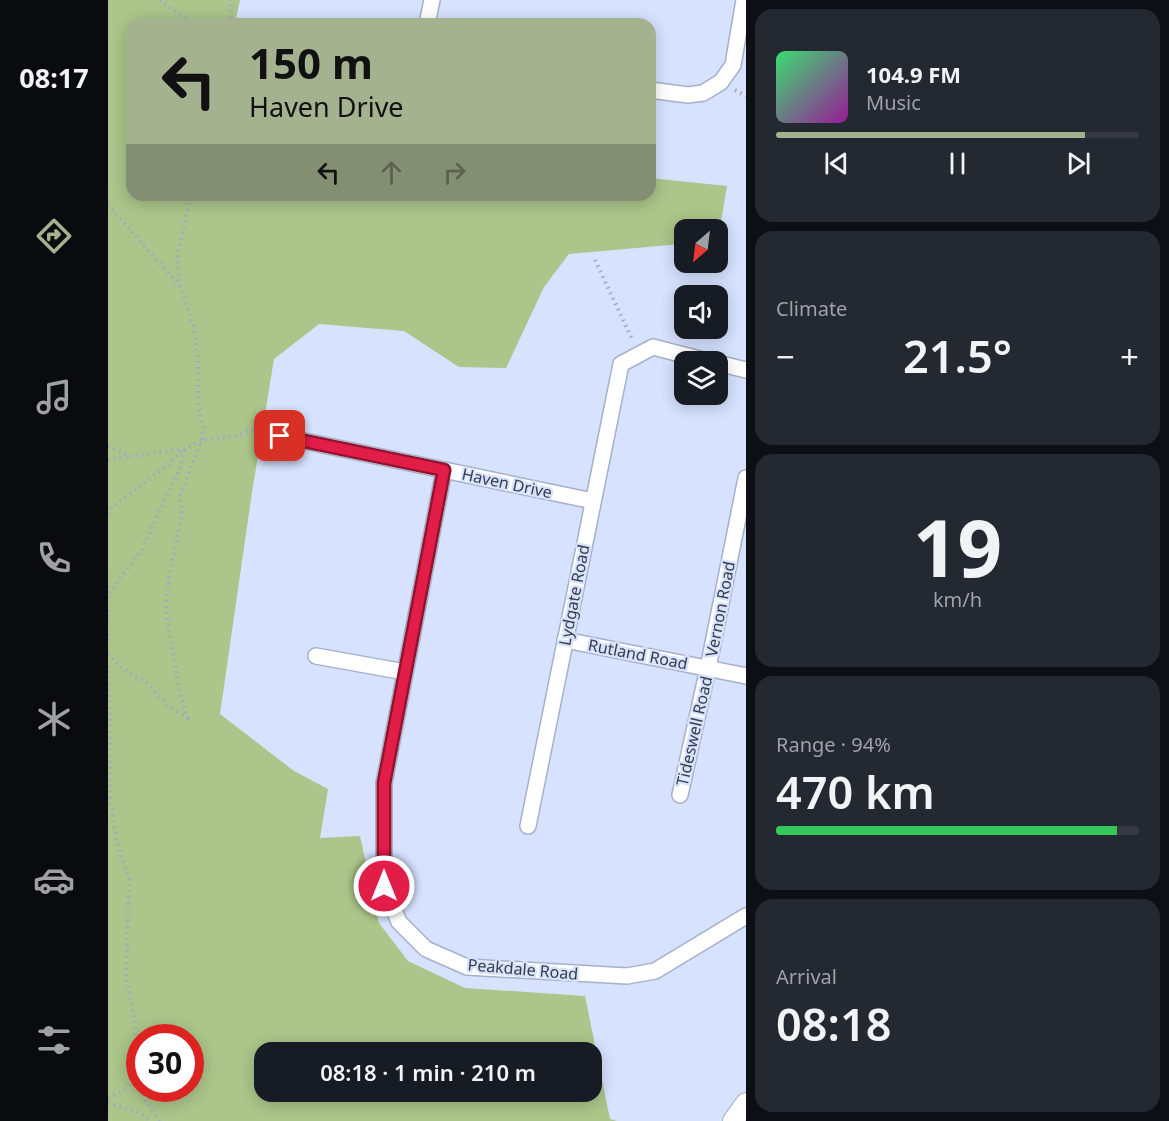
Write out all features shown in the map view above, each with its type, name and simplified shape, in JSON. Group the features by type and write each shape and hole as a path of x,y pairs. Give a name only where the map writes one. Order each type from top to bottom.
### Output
{"street":[{"path":"428,18 432,0"},
{"path":"656,91 687,95 703,93 721,82 733,65 744,0"},
{"path":"639,354 653,346 674,352"},
{"name":"Lydgate Road","path":"528,826 621,364 639,354"},
{"path":"728,366 746,370"},
{"name":"Haven Drive","path":"280,436 593,501"},
{"name":"Peakdale Road","path":"444,470 384,783 384,886 399,922 426,949 467,967 627,976 655,970 746,916"},
{"name":"Vernon Road","path":"708,668 746,478"},
{"name":"Rutland Road","path":"566,640 746,676"},
{"path":"316,656 405,672"},
{"name":"Tideswell Road","path":"680,795 708,668"},
{"path":"733,1121 746,1103"}],"path":[{"path":"160,0 186,18"},
{"path":"230,18 232,0"},
{"path":"108,654 123,669 145,682 171,708 188,718 180,695 166,610 169,578 181,519 182,510 179,498 202,440 203,427 198,406 198,361 194,328 180,286 177,258 190,201"},
{"path":"108,205 180,286"},
{"path":"595,260 639,354"},
{"path":"108,514 112,507 164,468 185,449 202,440 236,436 272,421 280,436"},
{"path":"108,446 131,456"},
{"path":"108,460 185,449"},
{"path":"110,593 141,550 180,468 185,449"},
{"path":"108,573 110,593 108,646"},
{"path":"108,665 111,757 109,790 116,840 129,879 126,977 135,1024"},
{"path":"108,1098 126,1088"},
{"path":"108,1102 137,1112 151,1121"},
{"path":"147,1102 160,1121"}],"green space":[{"path":"108,0 240,0 236,18 126,18 126,201 656,201 656,179 727,186 721,219 674,219 674,245 569,254 544,287 506,368 459,367 404,331 319,324 274,359 220,714 294,771 328,789 320,838 360,836 379,923 408,961 465,988 585,996 594,1042 254,1042 254,1102 602,1102 602,1080 610,1119 617,1121 108,1121"}],"route":[{"path":"280,436 444,470 384,783 384,886"}]}
